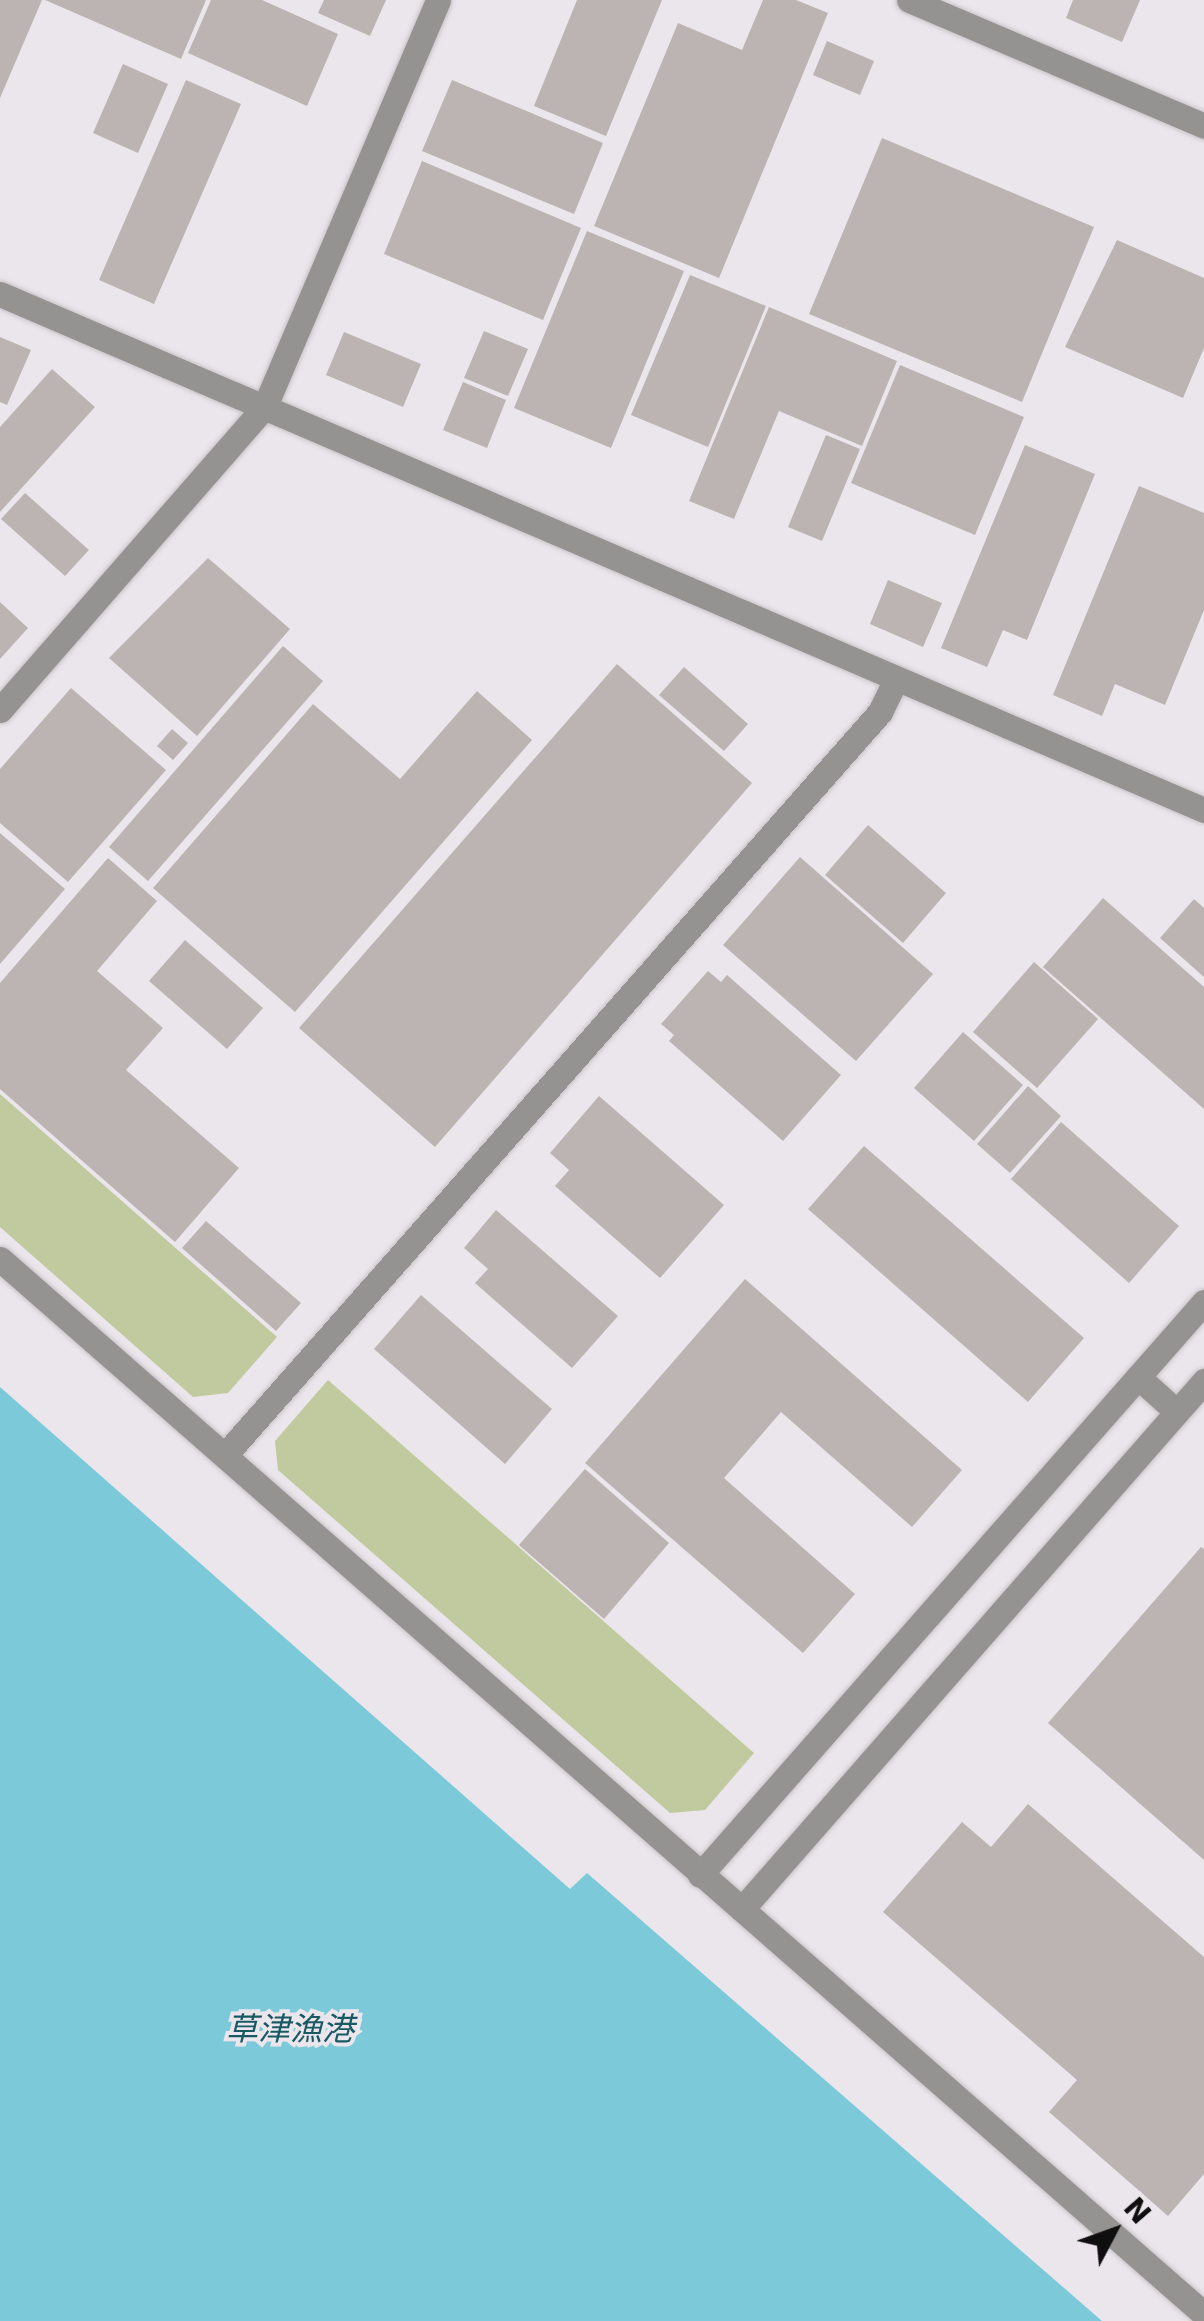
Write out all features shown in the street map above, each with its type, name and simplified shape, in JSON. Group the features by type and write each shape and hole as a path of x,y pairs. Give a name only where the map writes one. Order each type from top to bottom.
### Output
{"street":[{"path":"0,710 265,406 438,0"},
{"path":"925,3 1204,126"},
{"path":"0,294 1204,810"},
{"path":"226,1455 880,712 896,680"},
{"path":"0,1260 1204,2314"},
{"path":"700,1875 1204,1302"},
{"path":"1138,1377 1177,1412"},
{"path":"742,1910 1204,1381"}],"green space":[{"path":"0,1094 277,1337 228,1393 193,1397 0,1227"},
{"path":"328,1380 754,1753 705,1810 670,1813 278,1470 275,1441"}],"water":[{"name":"草津漁港","path":"0,1387 570,1889 587,1873 1102,2321 0,2321"}],"building":[{"path":"0,0 42,0 0,98"},
{"path":"45,0 206,0 181,59"},
{"path":"211,0 262,0 338,34 307,106 188,53"},
{"path":"324,0 386,0 370,36 318,13"},
{"path":"577,0 662,0 606,136 534,106"},
{"path":"763,0 796,0 828,13 719,278 594,226 678,23 742,50"},
{"path":"1073,0 1140,0 1122,42 1066,18"},
{"path":"827,41 874,61 860,95 813,75"},
{"path":"123,64 168,84 138,153 93,133"},
{"path":"186,80 241,104 154,304 99,280"},
{"path":"452,80 603,143 574,214 422,151"},
{"path":"882,138 1094,227 1022,402 809,314"},
{"path":"422,161 581,228 543,320 384,254"},
{"path":"587,231 684,271 611,448 514,408"},
{"path":"1117,240 1204,278 1204,348 1183,398 1065,347"},
{"path":"690,275 766,306 708,447 631,415"},
{"path":"769,307 897,361 862,446 779,411 734,519 689,501"},
{"path":"484,331 528,349 508,396 464,378"},
{"path":"344,332 421,364 403,407 326,375"},
{"path":"0,337 31,350 7,405 0,402"},
{"path":"900,365 1024,417 975,535 851,483"},
{"path":"52,369 95,407 0,512 0,427"},
{"path":"463,382 506,400 487,448 443,430"},
{"path":"826,435 860,449 822,541 788,527"},
{"path":"1025,445 1095,474 1027,640 1003,630 987,667 941,648"},
{"path":"1139,486 1204,513 1204,610 1165,705 1115,684 1102,716 1053,695"},
{"path":"25,493 89,550 65,576 1,519"},
{"path":"208,558 290,629 197,736 109,658"},
{"path":"888,580 942,603 923,647 870,624"},
{"path":"0,602 28,628 0,659"},
{"path":"283,646 323,681 148,881 109,847"},
{"path":"617,664 752,783 435,1147 299,1028"},
{"path":"684,667 748,724 724,751 659,695"},
{"path":"71,688 166,770 68,882 0,823 0,769"},
{"path":"477,691 532,740 295,1012 153,888 313,704 400,779"},
{"path":"172,729 188,743 173,760 157,746"},
{"path":"868,825 946,893 903,943 825,875"},
{"path":"0,833 65,889 0,964"},
{"path":"800,857 933,974 856,1061 723,945"},
{"path":"108,858 157,901 97,971 163,1028 126,1070 239,1168 175,1242 0,1089 0,983"},
{"path":"1103,898 1204,987 1204,1109 1043,967"},
{"path":"1194,899 1204,908 1204,977 1160,938"},
{"path":"185,940 263,1008 227,1049 149,981"},
{"path":"1034,962 1098,1019 1037,1088 973,1032"},
{"path":"708,971 721,982 727,975 841,1075 783,1141 669,1041 674,1035 661,1024"},
{"path":"963,1032 1023,1085 974,1141 914,1088"},
{"path":"1028,1086 1061,1116 1010,1173 977,1144"},
{"path":"599,1096 724,1205 660,1278 555,1186 569,1170 550,1153"},
{"path":"1061,1122 1179,1226 1129,1283 1011,1179"},
{"path":"864,1146 1084,1338 1028,1402 808,1209"},
{"path":"496,1210 618,1316 572,1368 475,1283 488,1269 464,1248"},
{"path":"206,1221 301,1303 276,1331 182,1248"},
{"path":"745,1279 962,1470 912,1527 781,1412 724,1478 855,1594 803,1653 585,1463"},
{"path":"421,1295 552,1409 505,1464 374,1349"},
{"path":"585,1469 669,1543 604,1619 519,1545"},
{"path":"1201,1547 1204,1549 1204,1860 1048,1723"},
{"path":"1028,1804 1204,1957 1204,2174 1168,2216 1049,2112 1077,2080 883,1912 962,1822 991,1847"}]}
